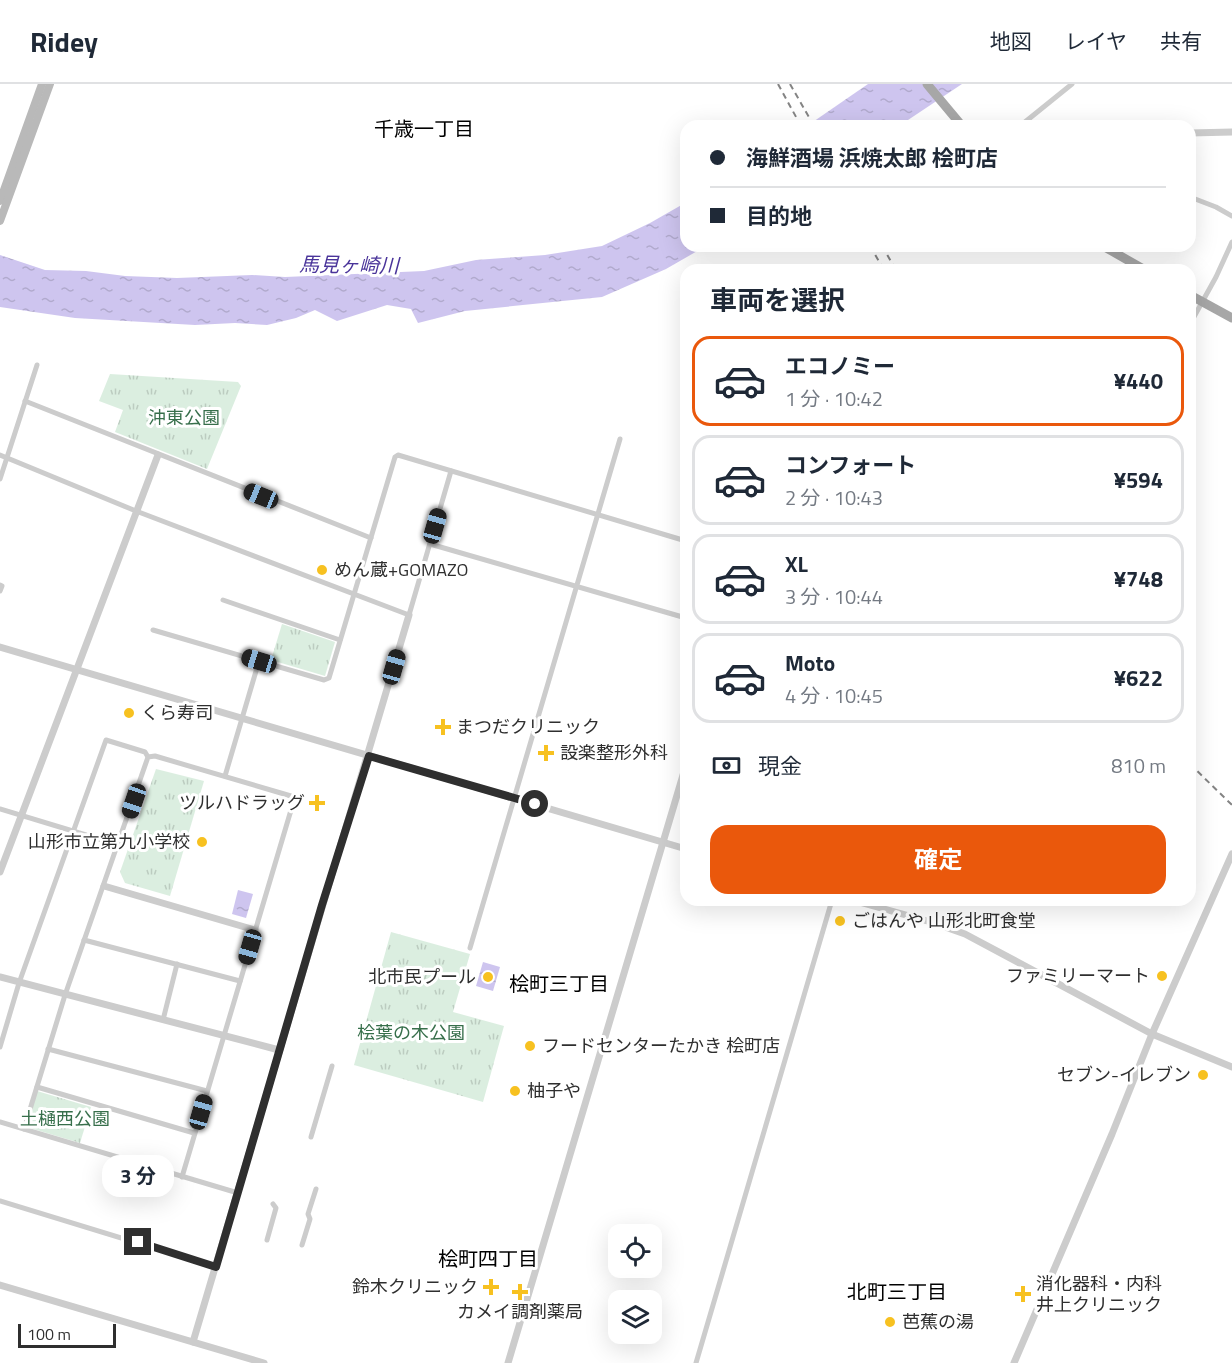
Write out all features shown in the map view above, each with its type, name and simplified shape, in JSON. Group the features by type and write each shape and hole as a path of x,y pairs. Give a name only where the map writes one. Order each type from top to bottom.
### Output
{"main road":[{"path":"0,221 42,84"},
{"path":"0,201 8,189 50,84"},
{"path":"927,84 957,120"},
{"path":"1114,252 1134,264"},
{"path":"1196,298 1232,318"}],"street":[{"path":"1027,120 1072,84"},
{"path":"1196,133 1232,132"},
{"path":"1196,199 1232,216"},
{"path":"1196,313 1232,242"},
{"path":"0,479 3,457 37,365"},
{"path":"25,401 371,538"},
{"path":"470,948 620,439"},
{"path":"0,872 158,455"},
{"path":"153,630 324,680 329,678 395,457 398,455 680,538"},
{"path":"3,457 136,512 409,615"},
{"path":"193,1342 322,905 369,756 451,471"},
{"path":"430,544 680,616"},
{"path":"0,585 0,591"},
{"path":"223,600 340,640"},
{"path":"0,647 680,847"},
{"path":"225,776 259,661"},
{"path":"0,1047 19,983 106,740 145,752 148,757"},
{"path":"148,757 155,756 225,776 291,796 294,800 182,1177"},
{"path":"24,1130 65,995 148,757"},
{"path":"508,1363 680,785"},
{"path":"0,809 119,845"},
{"path":"1014,1363 1113,1134 1152,1034 1232,854"},
{"path":"104,886 255,930"},
{"path":"696,1363 830,906"},
{"path":"874,906 965,934 1096,1002 1152,1034 1232,1067"},
{"path":"84,940 240,981"},
{"path":"163,1020 177,964"},
{"path":"0,978 279,1050"},
{"path":"48,1049 207,1091"},
{"path":"311,1137 332,1066"},
{"path":"37,1087 194,1133"},
{"path":"0,1122 238,1193"},
{"path":"303,1245 310,1219 308,1214 316,1189"},
{"path":"0,1201 216,1267"},
{"path":"267,1240 276,1208 273,1204"},
{"path":"0,1285 264,1363"}],"green space":[{"name":"沖東公園","path":"110,374 238,382 241,386 207,469 115,432 123,410 99,401"},
{"path":"282,624 335,642 325,676 271,660"},
{"path":"156,769 204,781 170,896 125,883 120,872"},
{"name":"桧葉の木公園","path":"391,932 470,954 453,1012 504,1026 483,1102 354,1065"},
{"name":"土樋西公園","path":"37,1091 91,1107 80,1143 30,1128 28,1123"}],"water":[{"path":"868,84 962,84 908,120 816,120"},
{"path":"680,206 680,252 696,252 666,269 602,297 465,311 418,323 411,309 387,305 337,321 315,310 296,318 267,325 235,323 195,325 75,318 0,307 0,255 45,270 177,278 252,275 285,277 424,271 476,260 545,255 602,246"},
{"path":"238,890 253,894 246,918 232,914"},
{"name":"北市民プール","path":"483,962 500,967 493,991 476,986"}],"railway":[{"path":"778,84 798,120"},
{"path":"790,84 811,120"},
{"path":"874,252 880,264"},
{"path":"886,252 892,264"},
{"path":"1196,770 1232,805"}],"place":[{"name":"めん蔵+GOMAZO","path":"322,570"},
{"name":"くら寿司","path":"129,713"},
{"name":"まつだクリニック","path":"443,727"},
{"name":"設楽整形外科","path":"546,753"},
{"name":"ツルハドラッグ","path":"317,803"},
{"name":"山形市立第九小学校","path":"202,842"},
{"name":"ごはんや 山形北町食堂","path":"840,921"},
{"name":"ファミリーマート","path":"1162,976"},
{"name":"北市民プール","path":"488,977"},
{"name":"フードセンターたかき 桧町店","path":"530,1046"},
{"name":"セブン-イレブン","path":"1203,1075"},
{"name":"柚子や","path":"515,1091"},
{"name":"鈴木クリニック","path":"491,1287"},
{"name":"カメイ調剤薬局","path":"520,1292"},
{"name":"消化器科・内科 井上クリニック","path":"1023,1294"},
{"name":"芭蕉の湯","path":"890,1322"}],"district":[{"name":"千歳一丁目","path":"424,129"},
{"name":"桧町三丁目","path":"559,984"},
{"name":"桧町四丁目","path":"488,1259"},
{"name":"北町三丁目","path":"897,1292"}],"route":[{"path":"138,1242 216,1267 322,905 369,756 535,804"}],"water label":[{"name":"馬見ヶ崎川","path":"349,265"}]}
